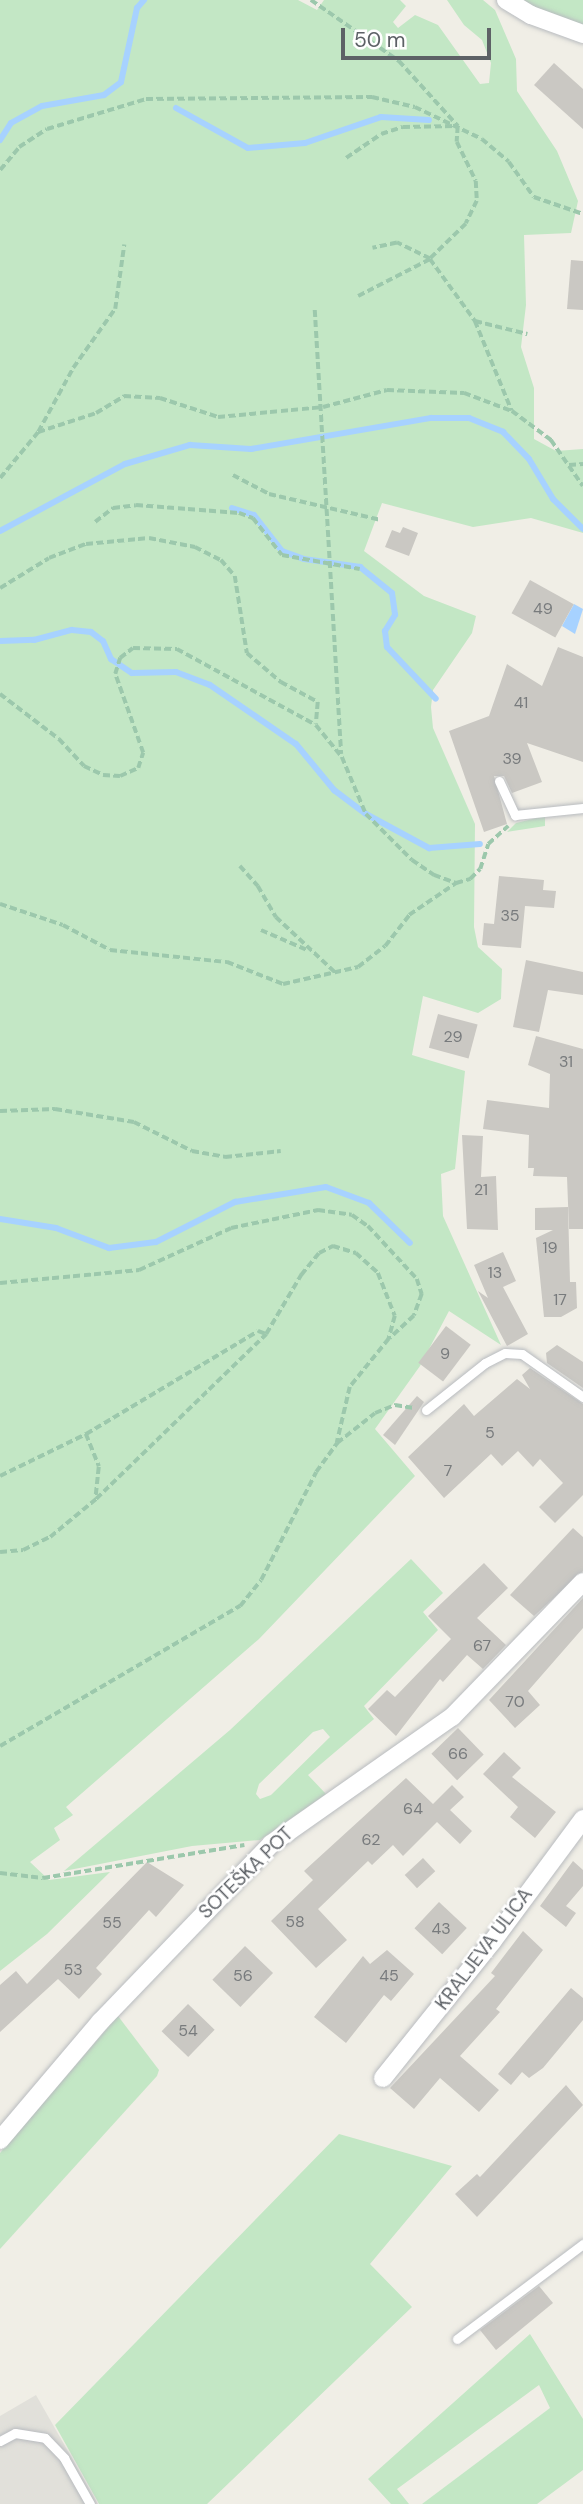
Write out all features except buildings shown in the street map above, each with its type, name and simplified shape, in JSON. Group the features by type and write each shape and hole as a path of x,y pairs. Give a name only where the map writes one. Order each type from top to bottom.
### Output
{"street":[{"path":"506,0 531,15 583,34"},
{"name":"SOTEŠKA POT","path":"0,2140 100,2022 271,1844 468,1704 583,1582"},
{"name":"KRALJEVA ULICA","path":"383,2078 492,1942 583,1819"}],"lane":[{"path":"499,781 515,815 583,808"},
{"path":"426,1410 485,1363 505,1353 522,1354 583,1397"},
{"path":"457,2339 583,2244"},
{"path":"0,2441 15,2433 45,2438 64,2458 90,2504"}],"path":[{"path":"311,0 399,61 458,125 457,142 476,181 477,201 466,224 430,259 358,296"},
{"path":"0,170 19,147 47,129 146,99 372,97 415,107 458,125 482,139 509,162 534,197 583,214"},
{"path":"346,158 381,134 403,127 433,130 458,125"},
{"path":"373,248 397,243 430,259 475,321 512,411"},
{"path":"0,478 38,432 73,368 115,309 124,245"},
{"path":"315,310 342,757"},
{"path":"475,321 527,334"},
{"path":"38,432 76,421 124,396 160,398 218,416 323,408 387,390 464,393 512,411 551,440 583,486"},
{"path":"569,465 583,464"},
{"path":"233,475 270,494 381,520"},
{"path":"95,522 113,508 136,505 239,513 253,518 282,555 360,569"},
{"path":"0,588 49,558 86,544 149,538 195,547 221,560 235,576 247,653 282,682 318,702 316,726"},
{"path":"0,694 59,738 84,766 103,775 120,776 138,768 143,753 115,674 120,658 133,648 177,649 316,726 342,757 366,814 412,860 456,883"},
{"path":"0,904 63,925 110,950 227,962 283,984 337,974 376,953 409,915 480,869 488,844 515,815"},
{"path":"240,866 258,886 276,917 309,951 337,974"},
{"path":"261,930 309,951"},
{"path":"0,1111 55,1109 134,1122 192,1151 225,1157 281,1151"},
{"path":"0,1283 139,1270 231,1228 318,1210 352,1215 368,1226 417,1279 422,1294 414,1316 389,1339 351,1387 337,1443"},
{"path":"0,1552 23,1550 50,1537 96,1499 266,1334 301,1275 319,1253 333,1246 356,1253 378,1273 395,1316 389,1339"},
{"path":"0,1476 86,1434 258,1331 266,1334"},
{"path":"0,1746 240,1606 261,1580 316,1472 337,1443 375,1413 395,1405 426,1410"},
{"path":"86,1434 95,1447 99,1467 96,1499"},
{"path":"0,1873 43,1878 175,1853 271,1844"}],"shaded area":[{"path":"36,2395 98,2504 0,2504 0,2416"}],"green space":[{"path":"0,0 298,0 317,10 324,0 400,0 406,6 393,22 398,28 415,15 438,25 480,84 489,83 491,63 482,40 464,25 447,0 483,0 495,10 516,59 517,91 557,151 578,201 571,233 524,235 526,305 521,347 534,388 534,439 556,451 583,449 583,533 531,518 473,527 382,503 364,551 424,596 476,616 472,633 433,690 431,707 433,728 475,824 474,927 478,947 502,969 501,999 478,1013 423,996 412,1055 465,1071 455,1169 441,1174 443,1216 501,1345 449,1311 420,1366 375,1429 415,1476 259,1639 66,1807 73,1815 54,1828 60,1840 30,1862 49,1880 110,1872 47,1934 0,1971"},
{"path":"517,0 583,0 583,28"},
{"path":"545,816 545,826 507,832 516,823"},
{"path":"411,1559 443,1593 423,1612 438,1630 364,1706 374,1719 308,1775 326,1794 260,1840 192,1846 64,1871 230,1730","holes":["323,1729 330,1737 271,1795 260,1799 256,1794 259,1784 313,1732"]},
{"path":"118,2016 159,2070 157,2076 0,2249 0,2153"},
{"path":"339,2134 452,2166 370,2264 412,2307 207,2504 99,2504 55,2425"},
{"path":"530,2334 583,2419 583,2470 537,2504 422,2504 550,2408 539,2385 397,2489 409,2504 391,2504 368,2479"}],"water":[{"path":"574,604 583,609 575,634 562,626"}],"waterway":[{"path":"0,140 11,123 42,106 104,95 121,82 137,8 144,0"},
{"path":"176,108 248,148 305,143 381,117 429,120"},
{"path":"0,531 125,464 190,445 251,449 431,418 469,418 503,432 529,459 553,499 583,529"},
{"path":"232,508 254,515 282,551 304,559 360,567 392,593 395,615 385,631 387,647 436,699"},
{"path":"0,641 34,640 72,630 91,632 103,641 111,659 132,673 176,672 210,685 296,744 334,790 366,814 429,848 480,844"},
{"path":"0,1219 56,1228 109,1248 156,1242 235,1202 326,1187 369,1203 410,1243"}]}
